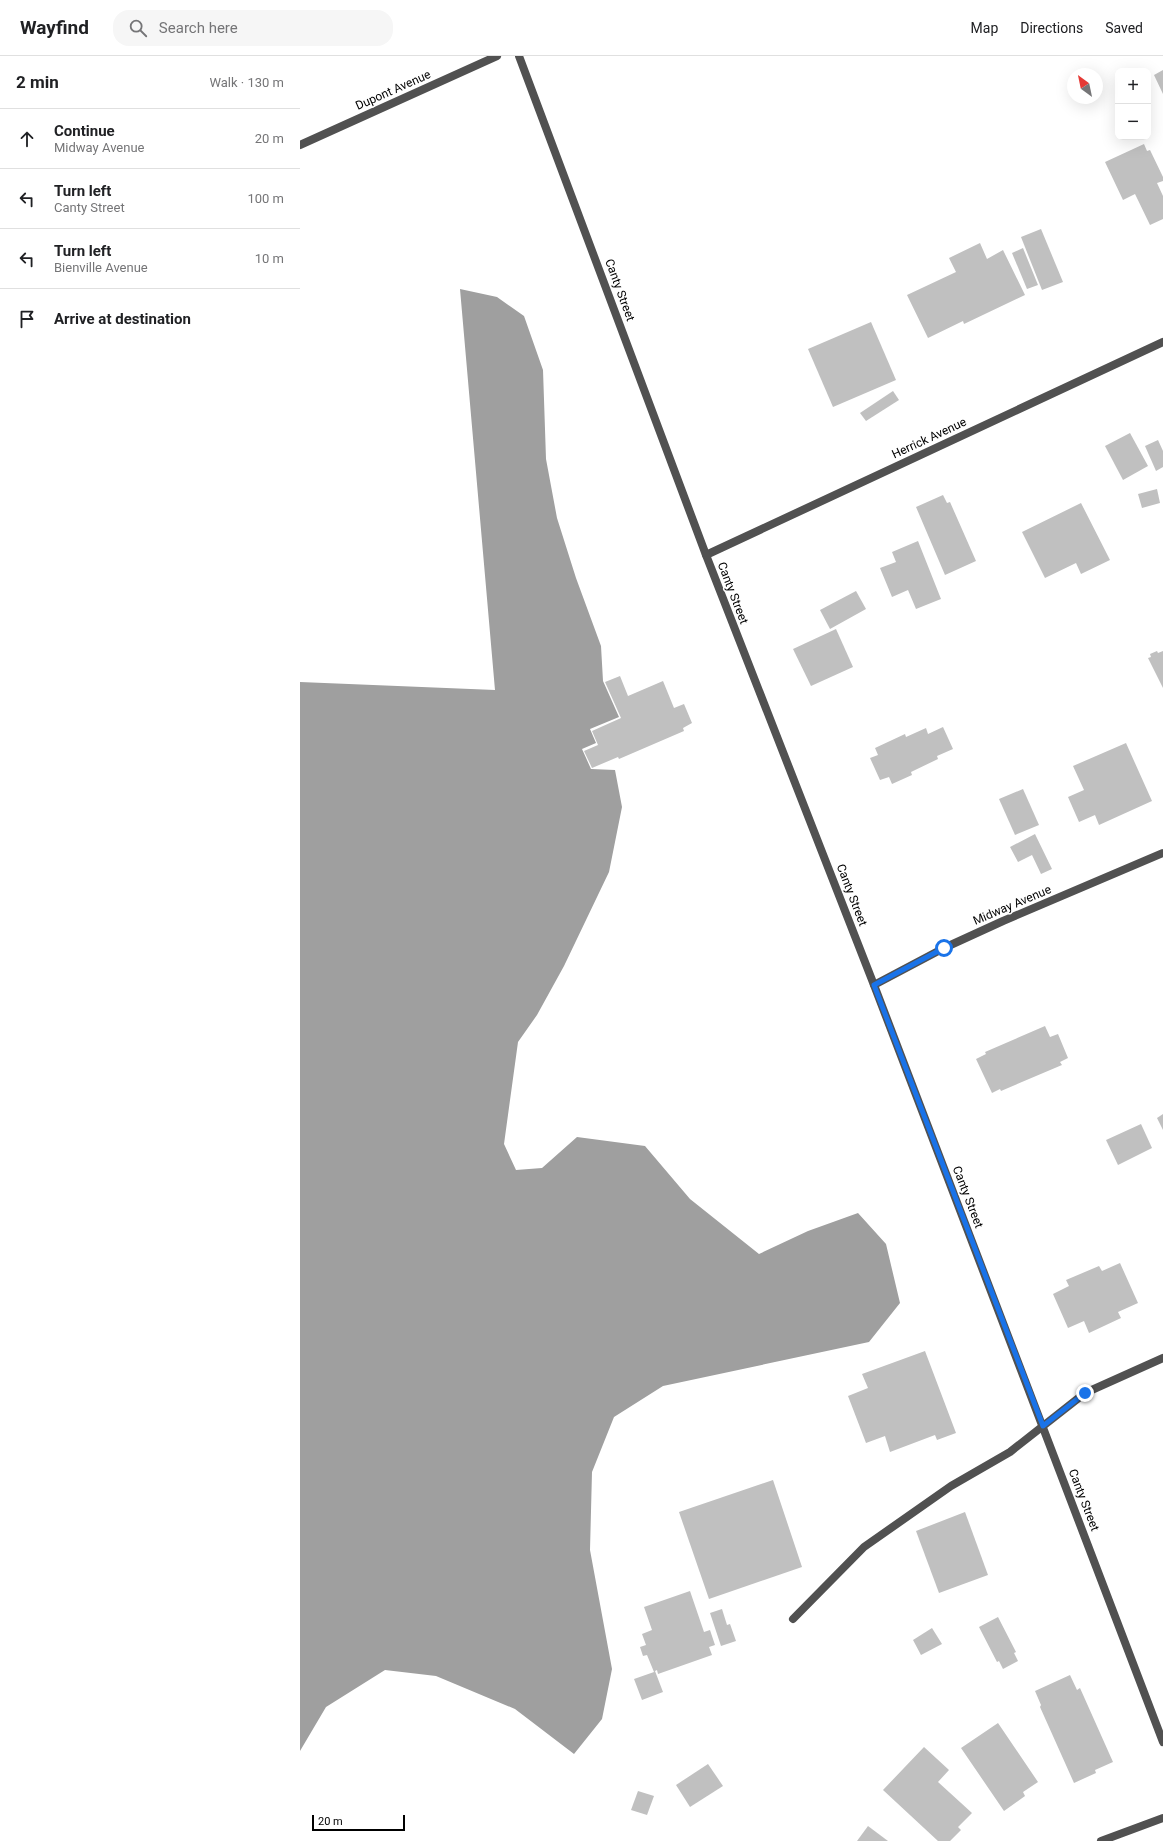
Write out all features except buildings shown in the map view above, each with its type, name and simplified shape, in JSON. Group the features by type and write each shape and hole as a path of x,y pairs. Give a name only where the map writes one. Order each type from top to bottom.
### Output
{"street":[{"name":"Dupont Avenue","path":"300,145 497,56"},
{"name":"Canty Street","path":"519,56 706,555 874,985 1163,1742"},
{"name":"Herrick Avenue","path":"706,555 1163,342"},
{"name":"Midway Avenue","path":"874,985 944,948 1002,921 1163,853"},
{"path":"793,1619 864,1547 951,1486 1010,1452 1085,1393 1163,1358"},
{"path":"1101,1841 1163,1818"}],"shaded area":[{"path":"460,289 497,297 524,316 543,370 546,459 557,518 576,578 601,646 603,681 619,717 590,729 596,743 582,749 591,769 615,770 622,807 609,872 564,966 537,1015 518,1042 504,1144 516,1170 542,1168 577,1137 645,1146 690,1199 759,1254 808,1231 858,1213 886,1244 900,1303 869,1342 663,1386 614,1417 592,1472 590,1550 612,1669 602,1719 574,1754 515,1709 436,1676 385,1670 326,1707 300,1751 300,682 495,690"}],"route":[{"path":"944,948 874,985 1043,1426 1085,1393"}]}
